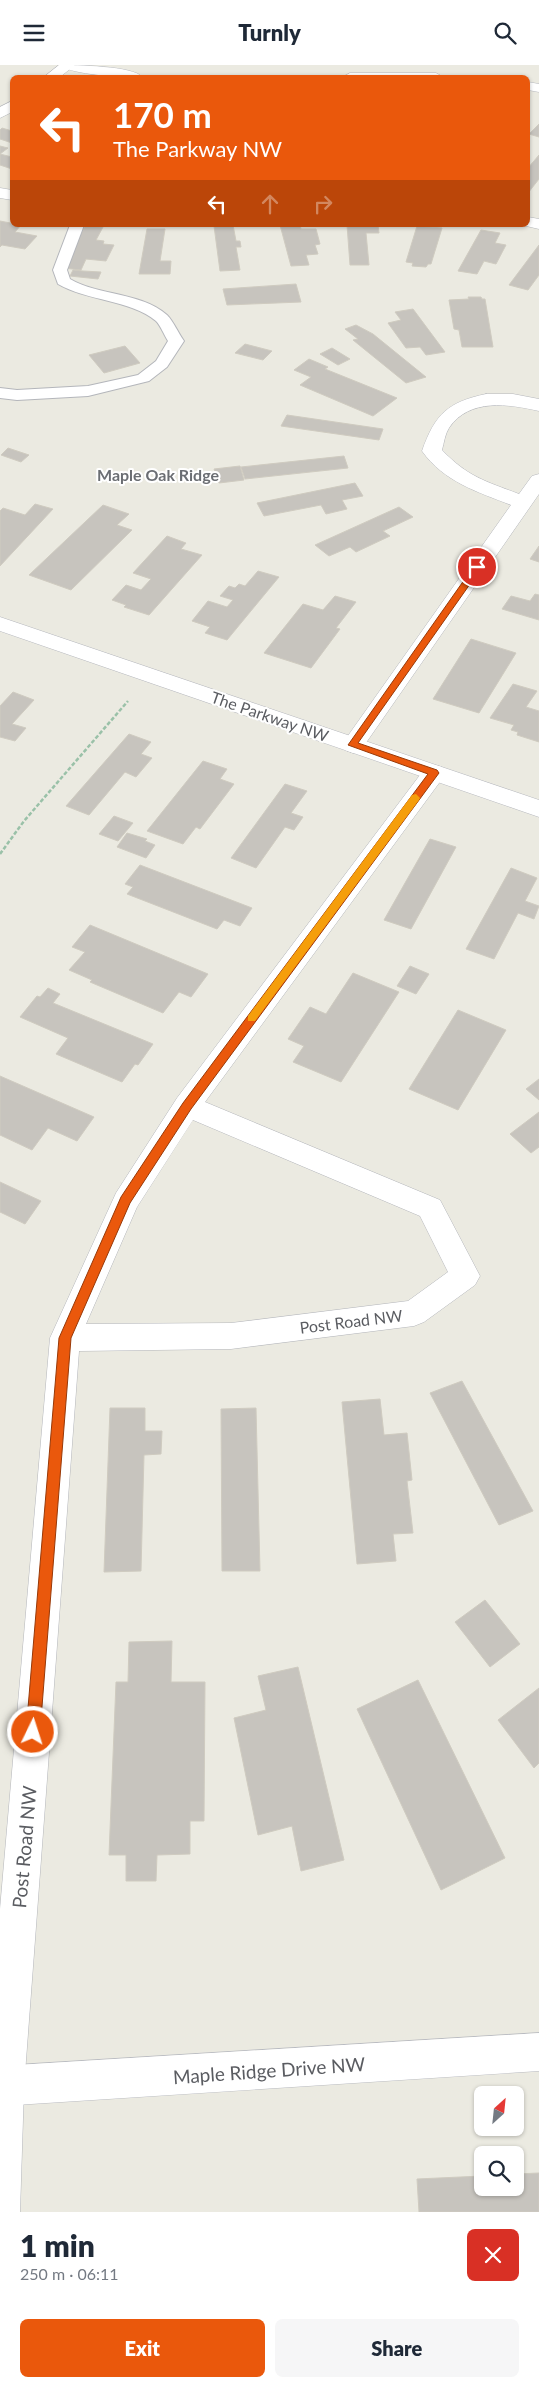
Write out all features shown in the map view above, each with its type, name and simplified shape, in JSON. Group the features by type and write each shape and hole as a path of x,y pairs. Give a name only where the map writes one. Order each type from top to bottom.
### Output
{"street":[{"path":"54,75 68,65 124,75"},
{"path":"523,503 463,479 451,471 432,451 441,426 461,406 490,399 539,405"},
{"path":"353,745 539,480"},
{"name":"The Parkway NW","path":"0,623 539,809"},
{"name":"Post Road NW","path":"0,2212 2,2087 65,1338 126,1201 187,1106 434,773"},
{"name":"Post Road NW","path":"65,1338 231,1335 414,1313 464,1276 430,1208 187,1106"},
{"name":"Maple Ridge Drive NW","path":"2,2087 539,2052"}],"lane":[{"path":"0,393 17,395 88,391 143,378 162,364 176,341 162,319 134,304 78,289 63,281 60,270 76,227"}],"path":[{"path":"0,853 24,821 151,675"}],"building":[{"path":"539,124 539,137 530,133"},
{"path":"2,128 10,130 10,142 0,139 0,130"},
{"path":"0,146 8,148 0,154"},
{"path":"0,154 10,156 10,168 0,165"},
{"path":"539,155 539,179 530,190 530,166"},
{"path":"0,221 10,223 10,227 19,227 15,232 37,236 25,249 2,245 0,247"},
{"path":"84,227 103,227 96,240 104,241 103,244 114,245 106,261 86,259 81,270 63,268"},
{"path":"214,227 233,227 236,241 240,241 241,247 236,247 240,270 220,271"},
{"path":"281,227 316,229 320,244 315,245 318,254 306,255 309,265 291,266"},
{"path":"347,227 378,227 379,233 366,233 369,265 350,265"},
{"path":"417,227 442,228 431,264 428,264 426,267 412,266 413,263 406,262"},
{"path":"147,229 165,229 160,261 171,261 170,274 139,274"},
{"path":"481,230 500,233 495,243 506,245 496,264 484,261 477,274 458,271"},
{"path":"539,245 539,275 528,290 509,285"},
{"path":"73,270 101,272 98,279 70,276"},
{"path":"296,284 301,302 227,305 223,289"},
{"path":"468,297 481,297 485,299 493,347 462,347 459,330 454,329 449,300 469,299"},
{"path":"413,309 445,352 426,355 420,347 406,348 388,323 401,320 395,312"},
{"path":"356,325 373,334 426,377 406,383 353,340 358,339 345,329"},
{"path":"245,344 272,351 263,360 235,353"},
{"path":"125,346 140,363 104,373 89,355"},
{"path":"332,348 350,359 338,365 320,354"},
{"path":"309,359 328,367 325,369 397,398 373,416 300,385 311,377 294,370"},
{"path":"287,415 383,429 379,440 281,426"},
{"path":"8,448 29,455 21,462 1,455"},
{"path":"344,456 348,468 245,479 241,467"},
{"path":"240,466 244,480 219,483 214,469"},
{"path":"355,483 363,496 342,500 347,509 326,514 321,505 264,516 257,503"},
{"path":"35,504 53,509 0,566 0,511 3,508 25,515"},
{"path":"103,505 129,514 117,525 132,530 71,590 29,575"},
{"path":"399,507 413,517 383,531 390,536 356,552 350,547 329,556 315,545"},
{"path":"167,536 186,543 181,549 202,555 149,615 124,607 126,605 112,600 126,585 141,590 151,579 133,573"},
{"path":"539,546 539,562 530,559"},
{"path":"258,571 279,577 227,640 205,633 210,627 192,621 208,601 227,607 233,600 220,596 229,586 235,588 239,584 245,586"},
{"path":"535,594 539,595 539,620 502,609 511,596 530,601"},
{"path":"335,596 356,602 336,628 340,629 311,668 264,653 303,604 323,610"},
{"path":"471,639 516,653 479,713 433,699"},
{"path":"513,684 537,691 526,707 539,711 539,742 517,735 518,732 511,730 514,725 490,718"},
{"path":"13,692 34,700 12,724 26,728 15,741 0,737 0,706"},
{"path":"129,734 151,742 141,754 152,758 136,777 125,772 89,815 66,806"},
{"path":"203,761 227,769 220,779 234,784 200,829 196,827 183,844 147,831"},
{"path":"285,784 307,791 291,813 303,817 294,830 285,827 256,868 231,858"},
{"path":"114,816 133,823 118,841 99,834"},
{"path":"127,833 147,839 145,841 155,845 146,858 117,847"},
{"path":"430,839 456,847 411,929 384,920"},
{"path":"140,865 252,908 240,926 224,920 217,929 127,894 133,887 125,884"},
{"path":"511,868 537,878 525,901 539,906 534,919 518,913 494,959 466,949"},
{"path":"90,925 208,974 191,997 179,992 163,1013 90,982 92,980 69,970 85,952 72,947"},
{"path":"410,966 429,974 416,994 397,986"},
{"path":"353,973 399,992 341,1082 293,1062 304,1046 288,1039 310,1007 326,1014"},
{"path":"48,988 60,994 53,1003 153,1044 138,1065 135,1064 122,1082 56,1054 68,1038 20,1017 37,996 40,997"},
{"path":"458,1010 506,1030 458,1110 409,1089"},
{"path":"0,1076 94,1117 77,1141 48,1128 32,1150 0,1135"},
{"path":"539,1079 539,1100 526,1089"},
{"path":"539,1112 539,1147 531,1153 510,1134"},
{"path":"0,1182 41,1201 25,1224 0,1212"},
{"path":"462,1381 533,1511 499,1525 430,1393"},
{"path":"380,1399 384,1435 407,1433 412,1480 407,1481 413,1533 393,1534 396,1561 357,1564 342,1402"},
{"path":"110,1408 145,1408 145,1431 162,1431 161,1454 144,1455 141,1571 104,1572"},
{"path":"256,1408 260,1571 222,1571 221,1409"},
{"path":"485,1600 520,1644 490,1667 455,1622"},
{"path":"172,1641 171,1682 205,1682 204,1821 190,1821 190,1854 157,1855 156,1881 126,1881 126,1855 109,1855 116,1682 128,1682 129,1642"},
{"path":"298,1667 344,1860 301,1871 292,1826 258,1835 234,1718 266,1710 258,1676"},
{"path":"418,1680 505,1858 441,1890 357,1709"},
{"path":"539,1688 539,1763 534,1768 498,1720"},
{"path":"539,2173 539,2212 419,2212 417,2179 474,2176 474,2196 524,2196 524,2174"}],"slow traffic":[{"path":"252,1019 416,798"}],"district":[{"name":"Maple Oak Ridge","path":"158,474"}],"route":[{"path":"33,1732 65,1338 126,1201 187,1106 434,773 353,745 477,567"}]}
